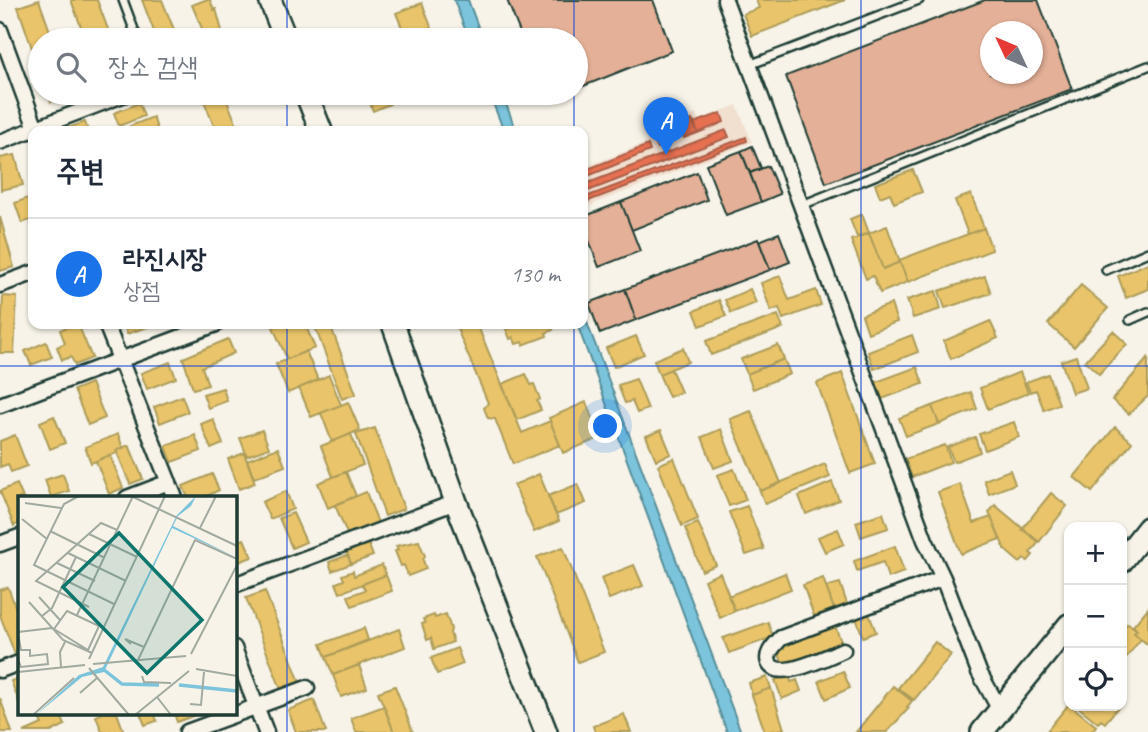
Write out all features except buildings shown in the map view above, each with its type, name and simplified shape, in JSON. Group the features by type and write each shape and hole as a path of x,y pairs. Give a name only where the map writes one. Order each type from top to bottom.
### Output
{"street":[{"path":"270,0 275,28"},
{"path":"725,0 925,540 943,578 979,672 1000,710"},
{"path":"0,30 35,126"},
{"path":"46,126 98,105"},
{"path":"311,105 319,126"},
{"path":"0,142 28,133"},
{"path":"0,285 28,275"},
{"path":"108,329 174,496"},
{"path":"0,405 203,329"},
{"path":"395,329 540,730"},
{"path":"132,496 169,482"},
{"path":"236,584 456,502"},
{"path":"1127,555 1148,528"},
{"path":"0,544 18,537"},
{"path":"843,650 796,669 780,671 771,666 768,659 770,651 780,638 943,578"},
{"path":"982,732 1064,631"},
{"path":"236,653 267,732"},
{"path":"0,670 18,663"},
{"path":"236,714 307,688"},
{"path":"187,732 235,714"}],"lane":[{"path":"123,0 133,28"},
{"path":"749,65 919,0"},
{"path":"802,205 1148,66"},
{"path":"1106,270 1148,252"},
{"path":"1130,320 1148,312"}],"shaded area":[{"path":"737,105 752,142 588,206 588,166 648,142 646,135 696,114 699,120"}],"water":[{"path":"454,0 468,0 478,28 464,28"},
{"path":"494,105 506,105 514,126 502,126"},
{"path":"588,325 741,732 727,732 579,329 588,329"}],"place":[{"name":"라진시장","path":"666,155"}]}
